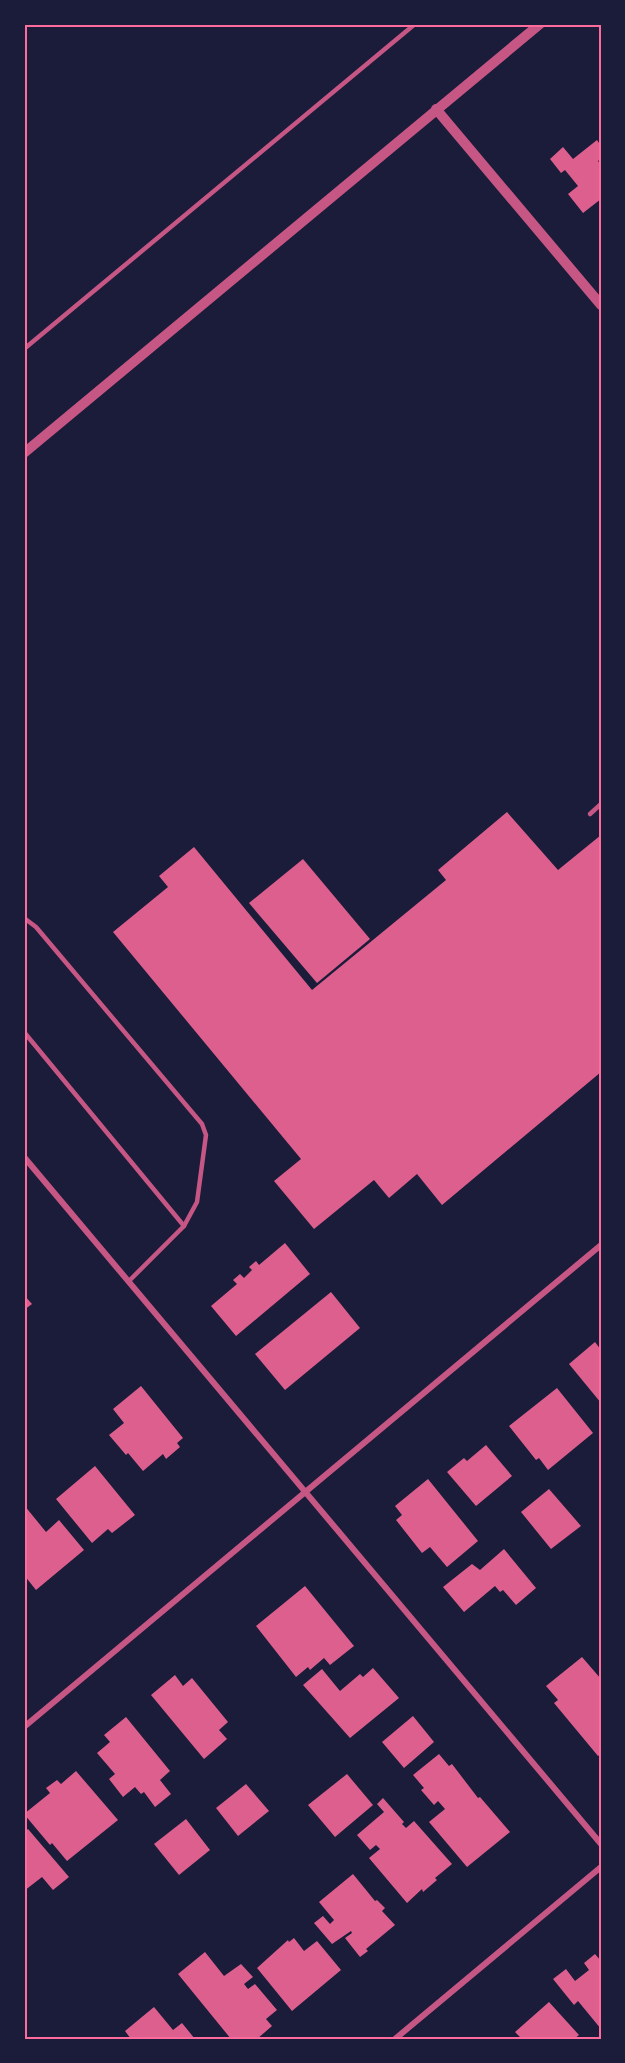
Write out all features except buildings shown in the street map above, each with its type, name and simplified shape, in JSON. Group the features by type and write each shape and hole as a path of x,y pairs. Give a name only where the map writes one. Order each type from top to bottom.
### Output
{"street":[{"path":"24,453 540,24"},
{"path":"436,110 601,305"},
{"path":"24,1157 601,1844"},
{"path":"24,1727 601,1245"},
{"path":"395,2039 601,1867"}],"lane":[{"path":"24,349 415,24"},
{"path":"590,814 601,804"},
{"path":"24,918 36,927 202,1124 206,1135 197,1202 184,1226 129,1281"},
{"path":"24,1032 184,1226"}]}
